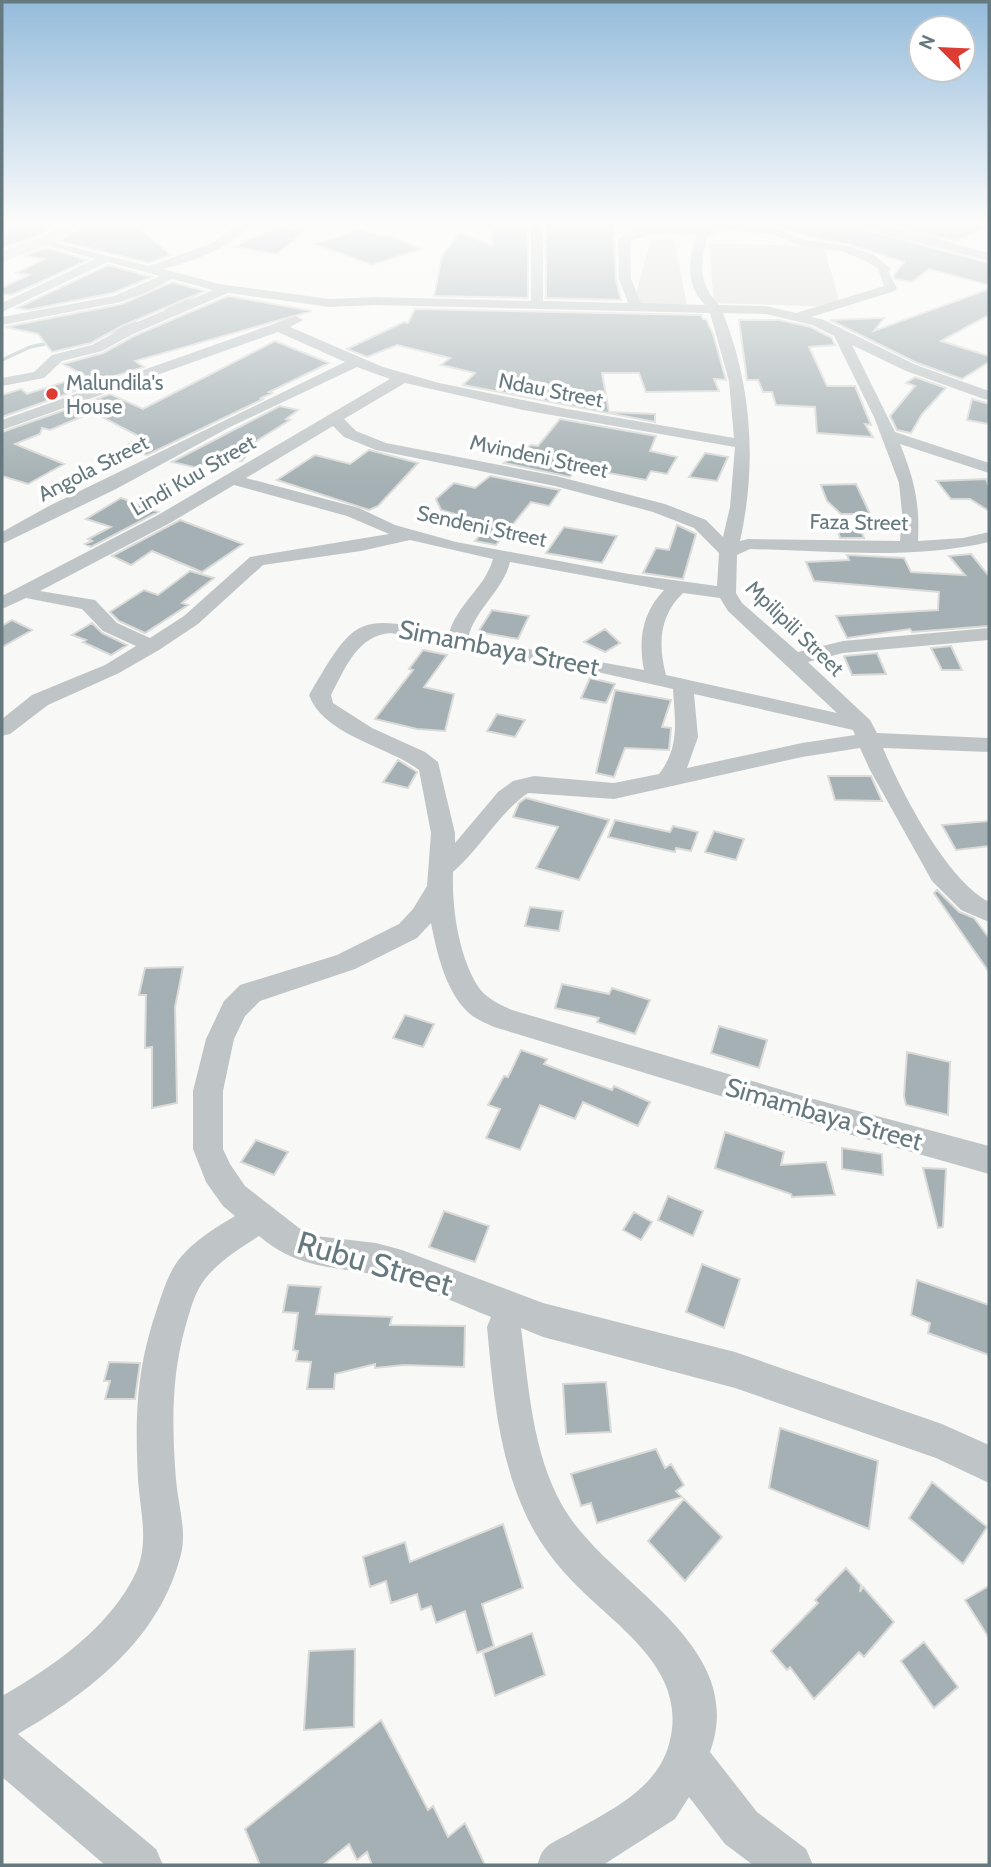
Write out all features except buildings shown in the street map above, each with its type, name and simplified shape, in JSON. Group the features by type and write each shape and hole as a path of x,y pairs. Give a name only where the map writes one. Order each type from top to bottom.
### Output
{"street":[{"path":"2,321 55,309"},
{"path":"2,382 39,375 57,358 97,348 128,331 183,309"},
{"path":"2,425 280,328 302,317 306,309"},
{"name":"Mpilipili Street","path":"715,309 736,381 743,444 739,507 728,552 726,593 734,607 793,659 864,732 941,875 971,903 989,913"},
{"path":"751,309 800,316 911,368 989,396"},
{"path":"800,316 818,309"},
{"path":"280,328 356,362"},
{"path":"840,334 868,387 907,483 911,513 909,547"},
{"name":"Ndau Street","path":"356,362 402,378 567,416 743,444"},
{"name":"Angola Street","path":"2,539 225,424 356,362"},
{"name":"Lindi Kuu Street","path":"2,603 111,548 234,479 402,378"},
{"name":"Mvindeni Street","path":"335,419 351,434 382,447 556,481 660,509 700,524 728,552"},
{"path":"887,434 989,468"},
{"name":"Sendeni Street","path":"234,479 353,512 410,535 454,547 677,588 726,593"},
{"path":"908,499 936,534 949,544"},
{"path":"2,729 40,700 112,669 152,646 191,620 257,561 360,546 410,535"},
{"name":"Faza Street","path":"728,552 748,544 909,547 989,537"},
{"path":"457,641 464,615 491,584 500,568 503,555"},
{"path":"657,680 650,656 652,624 670,594 677,588"},
{"path":"23,592 88,604 110,627 152,646"},
{"name":"Simambaya Street","path":"864,732 657,680 391,627 372,628 347,647 320,695 324,706 364,733 417,757 430,767 443,833 443,920 466,991 483,1009 504,1019 645,1062 867,1128 989,1160"},
{"path":"793,659 843,647 989,634"},
{"path":"665,782 684,758 688,743 683,686"},
{"path":"441,878 506,797 521,786 534,784 614,791 665,782 864,732 989,745"},
{"name":"Rubu Street","path":"441,878 422,916 408,931 346,962 250,993 234,1009 220,1039 208,1091 208,1149 217,1172 234,1196 287,1239 315,1251 376,1259 402,1266 543,1320 735,1370 942,1442 989,1464"},
{"path":"2,1719 66,1681 98,1654 134,1610 154,1576 162,1550 155,1434 156,1378 174,1307 181,1289 202,1259 215,1246 261,1218"},
{"path":"504,1327 520,1436 531,1485 548,1520 581,1565 664,1642 690,1681 696,1711 688,1760 661,1801 560,1865"},
{"path":"2,1749 140,1865"},
{"path":"688,1760 741,1828 790,1865"}],"waterway":[{"path":"104,334 135,323"},
{"path":"2,360 30,347 54,342"}],"place":[{"name":"Malundila's House","path":"52,394"}]}
